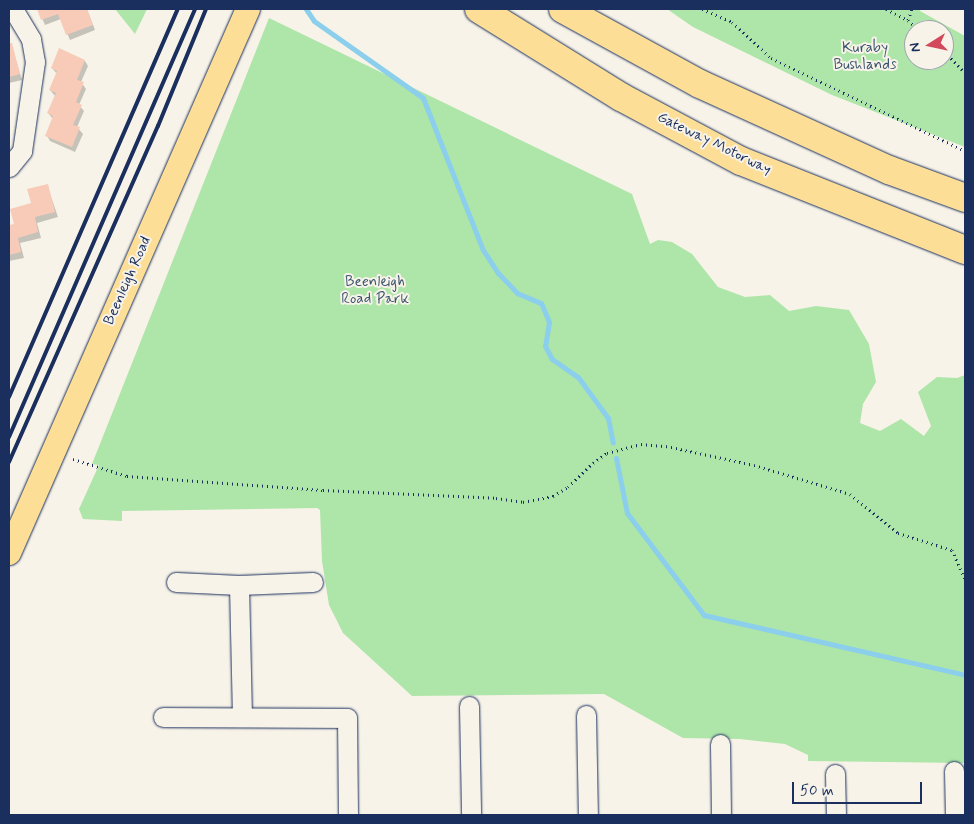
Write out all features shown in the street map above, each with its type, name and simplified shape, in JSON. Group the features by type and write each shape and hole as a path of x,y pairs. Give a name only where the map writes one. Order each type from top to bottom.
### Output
{"highway":[{"name":"Gateway Motorway","path":"479,9 543,51 620,97 741,161 965,250"},
{"path":"563,9 700,84 889,170 965,198"}],"main road":[{"name":"Beenleigh Road","path":"9,553 248,9"}],"street":[{"path":"9,167 22,151 34,62 31,39 13,9"},
{"path":"176,582 239,585 313,582"},
{"path":"239,585 242,718"},
{"path":"469,706 470,815"},
{"path":"586,715 588,815"},
{"path":"163,717 347,718 348,815"},
{"path":"720,744 721,815"},
{"path":"954,771 955,815"},
{"path":"835,774 836,815"}],"path":[{"path":"702,9 732,22 771,58 965,151"},
{"path":"886,9 908,20 912,9"},
{"path":"954,61 965,73"},
{"path":"91,466 127,476 323,490 496,498 523,502 553,496 568,487 592,463 607,453 641,444 666,446 754,465 850,494 898,533 952,550 965,579"}],"green space":[{"path":"115,9 147,9 135,34"},
{"name":"Kuraby Bushlands","path":"667,9 921,9 920,11 936,20 904,20 904,70 954,70 954,30 965,36 965,147 832,95 693,27"},
{"name":"Beenleigh Road Park","path":"269,18 632,194 650,244 658,240 672,242 692,254 718,287 745,297 770,295 789,311 816,306 849,310 869,344 876,382 863,404 860,423 880,431 901,419 924,436 931,426 918,392 937,377 957,378 965,375 965,763 808,761 808,755 785,744 740,739 683,738 604,694 412,696 343,633 329,605 322,561 320,510 317,508 122,511 122,521 83,519 79,509 99,465 92,464"}],"building":[{"path":"37,9 87,9 93,25 66,35 58,14 41,20"},
{"path":"9,43 12,43 20,74 9,77"},
{"path":"59,48 85,60 77,80 84,82 76,102 82,105 73,125 80,127 72,147 45,136 53,116 47,113 56,93 49,90 57,71 51,68"},
{"path":"48,184 55,212 35,217 38,232 18,238 21,252 9,255 9,225 14,224 10,209 31,203 27,189"}],"waterway":[{"path":"306,9 314,21 423,98 483,250 498,273 517,293 541,303 549,322 545,346 552,359 578,377 608,418 613,443"},
{"path":"616,458 627,513 704,615 965,675"}],"railway":[{"path":"9,397 178,9"},
{"path":"9,437 195,9"},
{"path":"9,462 158,126 206,9"}]}
